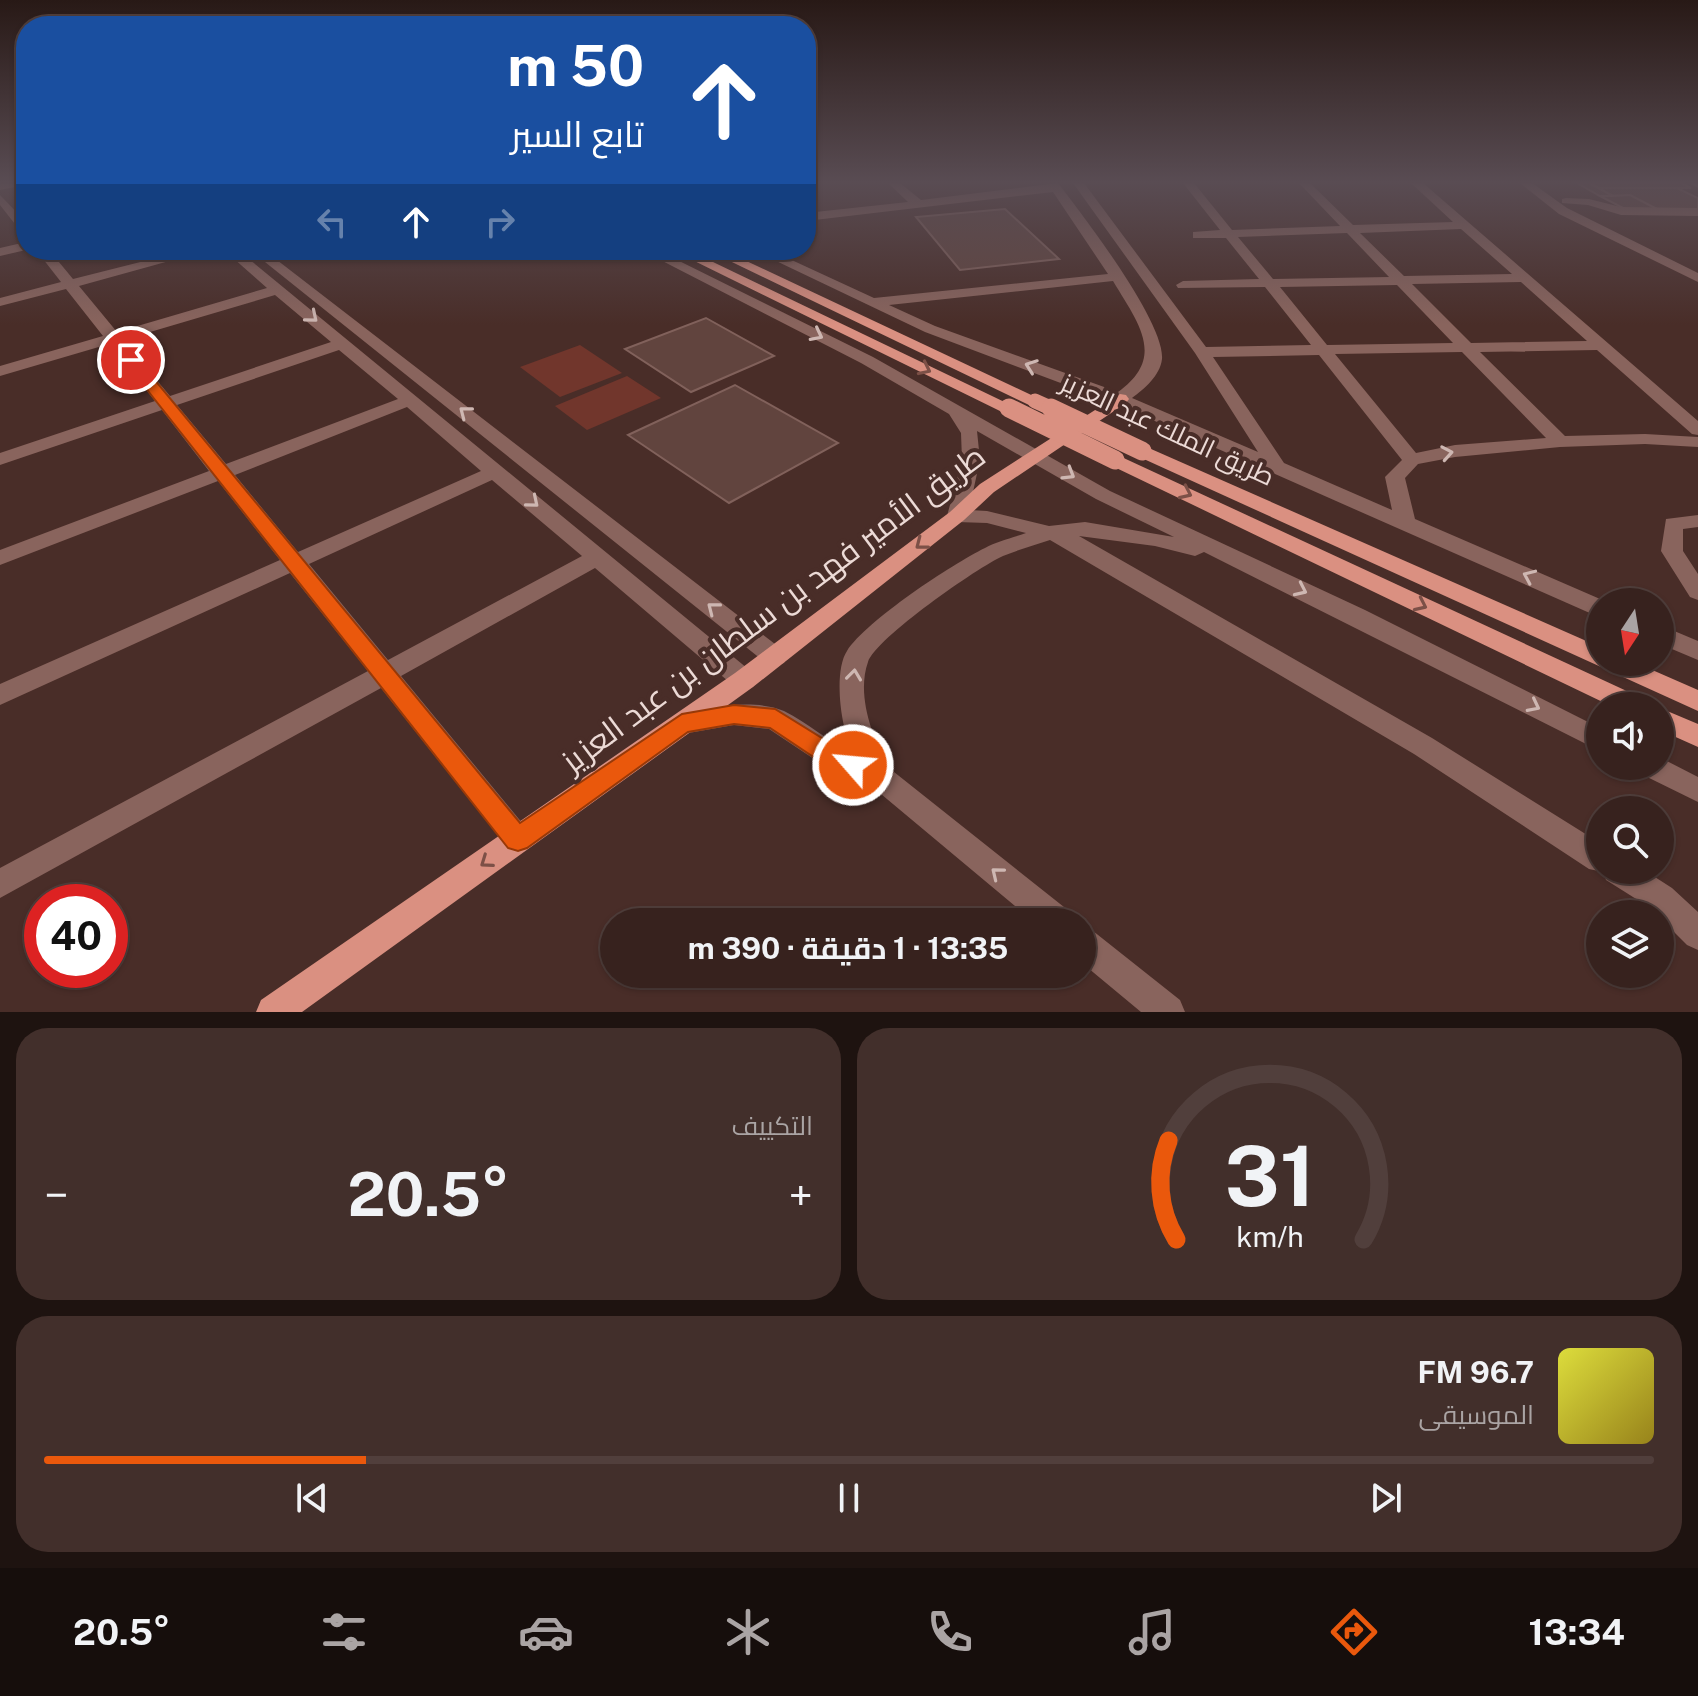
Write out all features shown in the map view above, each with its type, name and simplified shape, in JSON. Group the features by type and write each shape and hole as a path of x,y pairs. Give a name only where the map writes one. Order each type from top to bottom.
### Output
{"main road":[{"path":"699,260 1605,692"},
{"name":"طريق الملك عبد العزيز","path":"734,260 1142,451 1586,651"},
{"name":"طريق الأمير فهد بن سلطان بن عبد العزيز","path":"273,1012 744,680 957,516 987,488 1120,399"},
{"path":"1642,676 1698,701"},
{"path":"1674,725 1698,736"}],"street":[{"path":"1084,230 1116,277 1153,342 1154,357 1146,380 1120,399"},
{"path":"1110,230 1202,352 1276,465"},
{"path":"1226,230 1412,460"},
{"path":"1197,235 1320,230"},
{"path":"1350,230 1560,442"},
{"path":"1470,230 1698,430"},
{"path":"1602,230 1698,278"},
{"path":"1620,230 1698,267"},
{"path":"50,260 518,839"},
{"path":"0,302 164,260"},
{"path":"243,260 744,680"},
{"path":"269,260 775,657"},
{"path":"667,260 867,360 1103,495 1357,616 1586,733"},
{"path":"780,260 930,329 1120,399 1586,602"},
{"path":"871,303 1116,277"},
{"path":"1183,285 1524,278"},
{"path":"0,371 280,289"},
{"path":"0,459 344,343"},
{"path":"1202,352 1601,345"},
{"path":"0,558 411,400"},
{"path":"954,409 970,433 971,460 957,516 987,517 1065,537 1423,746 1586,850"},
{"path":"1405,522 1395,477 1412,460 1455,451 1560,442 1645,439 1698,442"},
{"path":"0,695 496,471"},
{"path":"1698,521 1673,524 1672,551 1698,592"},
{"path":"879,776 859,739 852,680 857,655 902,612 993,552 1048,533 1085,529 1155,539 1238,560"},
{"path":"0,884 598,557"},
{"path":"1674,640 1698,651"},
{"path":"682,724 734,715 775,719 826,753 879,776 1041,908"},
{"path":"1674,778 1698,790"},
{"path":"1639,884 1661,898 1698,934"},
{"path":"1096,953 1168,1012"}],"shaded area":[{"path":"580,345 622,373 560,397 520,367"},
{"path":"627,376 661,398 587,430 555,406"}],"building":[{"path":"927,230 1028,230 1059,259 960,270"},
{"path":"706,318 774,356 691,392 625,349"},
{"path":"735,385 838,443 729,503 628,435"}],"route":[{"path":"131,360 518,839 682,724 734,715 775,719 826,753 853,765"}]}
